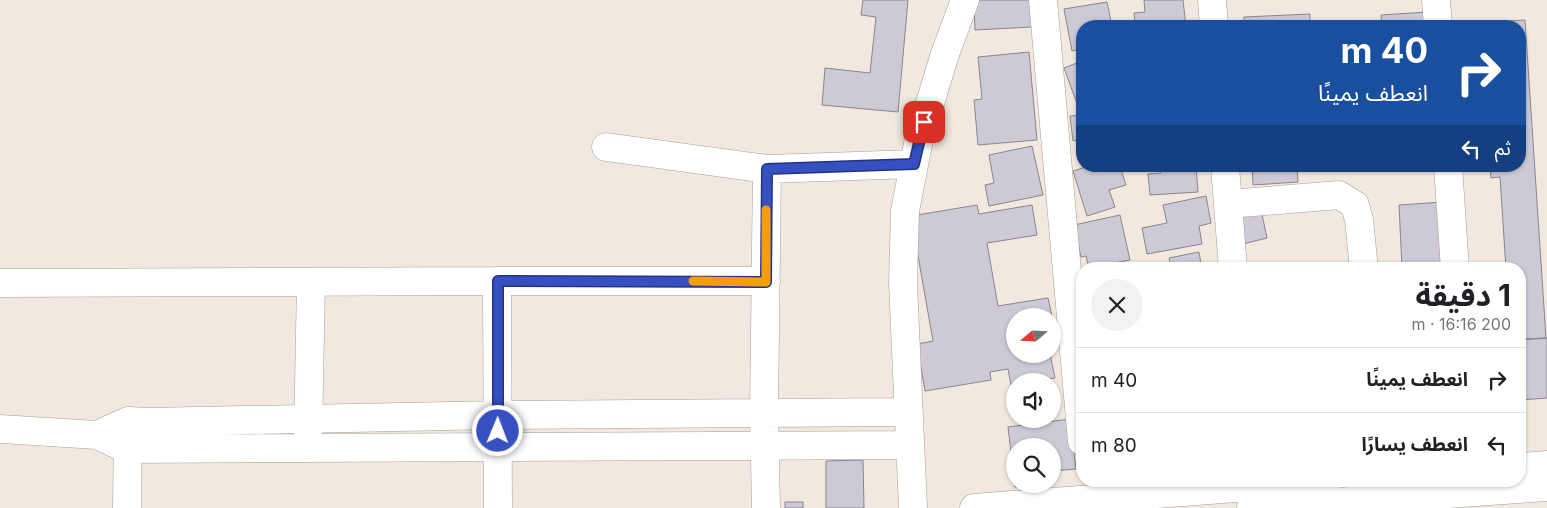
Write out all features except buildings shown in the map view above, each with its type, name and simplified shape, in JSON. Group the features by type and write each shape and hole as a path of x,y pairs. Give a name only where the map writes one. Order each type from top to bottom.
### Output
{"street":[{"path":"913,508 903,283 905,211 922,129 945,54 965,0"},
{"path":"1043,0 1076,372"},
{"path":"1212,0 1214,20"},
{"path":"1436,0 1438,20"},
{"path":"606,147 767,169 914,164"},
{"path":"766,508 764,414 767,169"},
{"path":"1225,172 1232,262"},
{"path":"1448,172 1455,262"},
{"path":"1228,204 1339,195 1355,204 1359,220 1363,262"},
{"path":"498,281 498,508"},
{"path":"308,448 311,282"},
{"path":"0,283 766,282"},
{"path":"97,435 128,421 498,415 908,412"},
{"path":"127,508 128,421"},
{"path":"0,429 97,435 127,448 910,446"},
{"path":"1526,467 1547,465"},
{"path":"974,508 1042,505 1087,490 1176,500 1251,492 1443,495 1547,487"}],"slow traffic":[{"path":"693,281 766,282 766,210"}],"route":[{"path":"498,431 498,281 766,282 767,169 914,164 924,122"}]}
